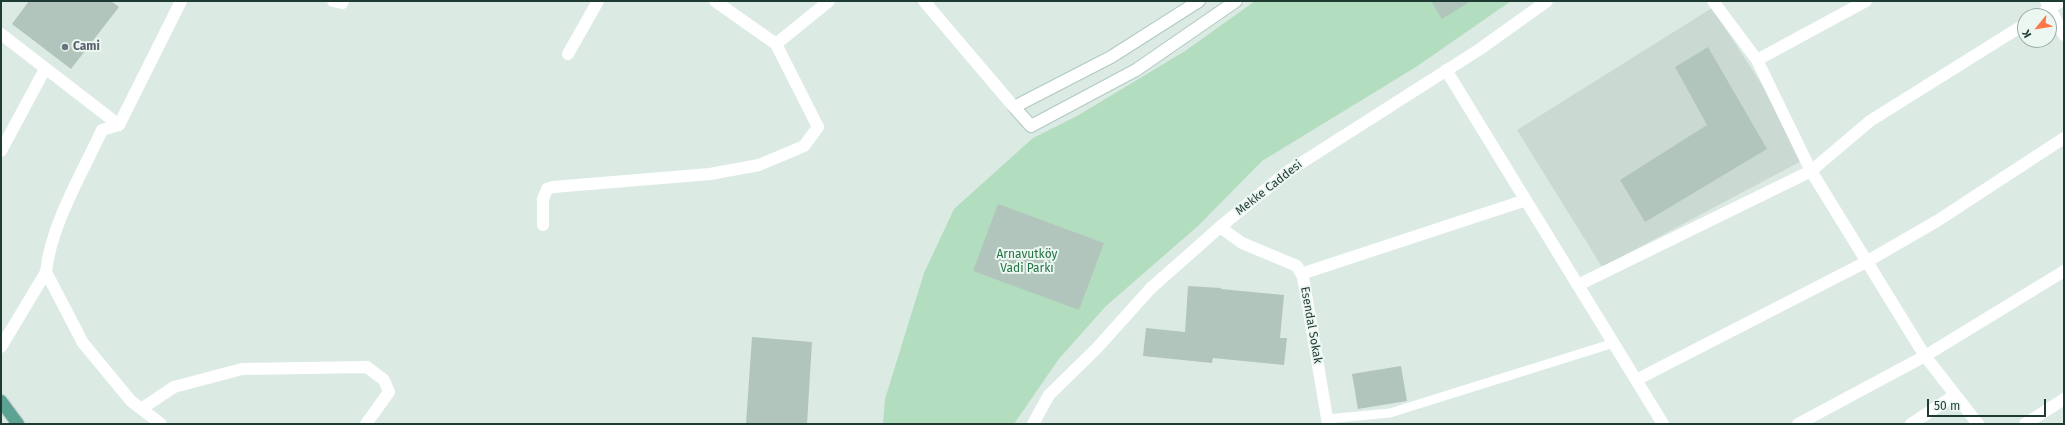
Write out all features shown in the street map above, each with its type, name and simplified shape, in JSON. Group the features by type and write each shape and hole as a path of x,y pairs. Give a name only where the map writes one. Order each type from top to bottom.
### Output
{"main road":[{"path":"1,401 18,424"}],"street":[{"path":"1,347 46,272 48,256 60,220 102,130 119,125 181,1"},
{"path":"333,1 342,3 343,1"},
{"path":"568,54 598,1"},
{"path":"543,225 543,199 547,189 553,187 710,174 759,165 804,146 818,127 776,44 715,1"},
{"path":"776,44 828,1"},
{"path":"924,1 1031,126 1136,70 1236,1"},
{"path":"1014,107 1111,56 1199,1"},
{"name":"Mekke Caddesi","path":"1033,424 1049,394 1097,348 1152,288 1220,227 1287,172 1446,70 1547,1"},
{"path":"1713,1 1757,60 1811,171 1866,262 1925,356 1978,424"},
{"path":"1757,60 1866,1"},
{"path":"2053,3 2064,34"},
{"path":"1578,285 1811,171 1870,121 2017,29"},
{"path":"1,34 119,125"},
{"path":"1,152 45,69"},
{"path":"1446,70 1663,424"},
{"path":"1636,380 1866,262 1938,220 2064,138"},
{"path":"1301,274 1526,200"},
{"name":"Esendal Sokak","path":"1220,227 1242,243 1296,266 1301,274 1327,421"},
{"path":"1798,424 1925,356 2064,271"},
{"path":"46,272 83,343 131,401 161,424"},
{"path":"141,409 174,387 242,369 368,367 384,380 389,392 366,424"},
{"path":"1911,424 1955,395"},
{"path":"2025,424 2064,399"}],"lane":[{"path":"1327,421 1390,413 1614,343"}],"shaded area":[{"path":"1712,8 1809,157 1602,267 1517,130"}],"green space":[{"name":"Arnavutköy Vadi Parkı","path":"1255,1 1511,1 1416,67 1262,161 1198,226 1106,306 1058,360 1014,424 883,424 885,399 924,273 954,209 1033,138 1077,116 1185,51"}],"building":[{"name":"Cami","path":"29,1 111,1 119,7 71,69 12,24"},
{"path":"1431,1 1471,1 1442,19"},
{"path":"1708,47 1767,149 1645,222 1620,180 1707,125 1675,67"},
{"path":"998,204 1104,243 1079,310 973,271"},
{"path":"1188,286 1284,295 1280,338 1287,338 1284,365 1213,358 1212,363 1143,356 1146,328 1185,332"},
{"path":"752,337 812,342 807,424 746,424"},
{"path":"1401,366 1407,401 1358,409 1352,374"}],"place":[{"name":"Cami","path":"65,47"}]}
